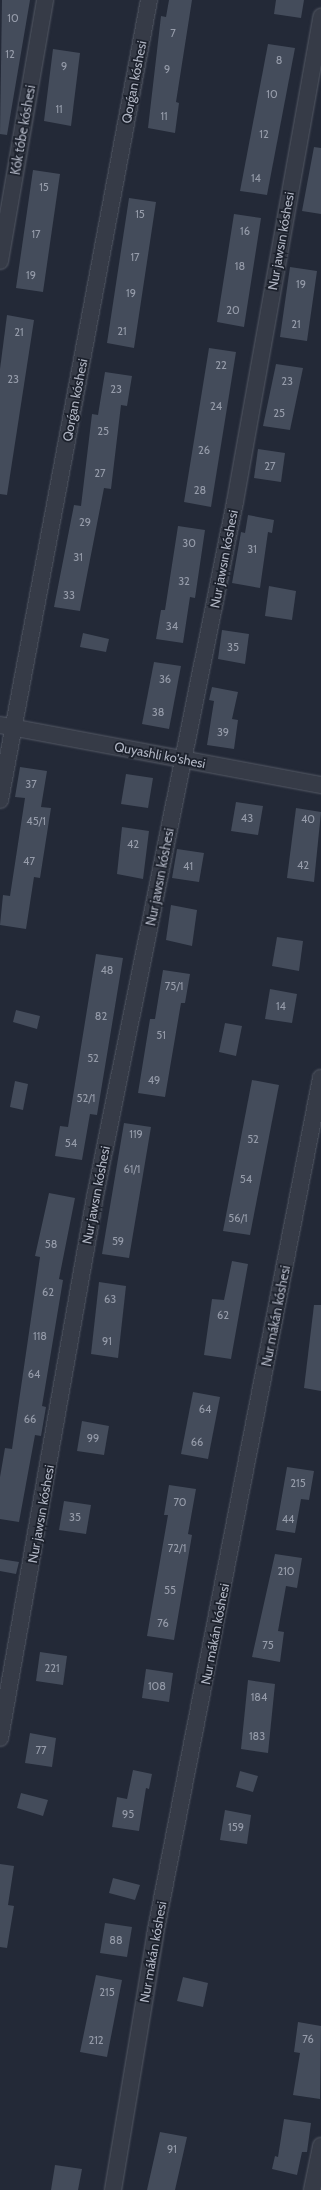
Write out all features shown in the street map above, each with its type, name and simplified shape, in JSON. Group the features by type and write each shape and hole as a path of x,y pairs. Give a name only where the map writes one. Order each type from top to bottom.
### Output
{"street":[{"name":"Kók tóbe kóshesi","path":"0,261 45,0"},
{"name":"Qorǵan kóshesi","path":"0,800 7,726 150,0"},
{"name":"Nur jawsın kóshesi","path":"0,1738 95,1197 235,502 321,17"},
{"name":"Quyashli ko'shesi","path":"7,726 321,785"},
{"name":"Nur mákán kóshesi","path":"113,2190 155,1935 321,1078"},
{"path":"312,2190 321,2146"}],"building":[{"path":"2,0 30,0 7,135 0,134"},
{"path":"169,0 192,0 176,102 179,103 175,133 148,128 161,16 166,17"},
{"path":"276,0 304,0 301,18 274,14"},
{"path":"268,44 295,48 267,195 240,191"},
{"path":"53,49 80,53 71,126 44,121"},
{"path":"314,147 321,148 321,214 302,211"},
{"path":"33,170 60,174 43,292 16,288"},
{"path":"129,198 156,202 134,348 107,343"},
{"path":"234,214 261,218 244,327 217,322"},
{"path":"290,267 317,271 307,341 280,337"},
{"path":"7,315 34,320 7,495 0,494 0,369"},
{"path":"209,348 236,352 211,507 184,502"},
{"path":"276,364 303,368 290,430 263,426"},
{"path":"105,372 132,376 127,406 121,405 111,489 104,488 80,611 54,607 74,505 81,506 92,414 98,415"},
{"path":"258,449 285,453 281,482 254,478"},
{"path":"248,515 274,520 272,533 268,532 260,588 232,583 241,532 245,533"},
{"path":"178,526 205,530 195,598 190,597 183,643 156,639 161,610 165,610"},
{"path":"269,586 296,591 292,620 265,616"},
{"path":"222,630 249,634 245,664 218,659"},
{"path":"83,633 109,639 106,652 80,647"},
{"path":"154,662 181,666 169,729 142,724"},
{"path":"212,687 238,692 232,719 238,720 234,749 207,745 214,701 209,700"},
{"path":"20,767 47,771 41,807 51,808 40,878 34,877 26,929 0,925 3,895 10,896 25,798 15,797"},
{"path":"126,774 153,778 148,808 121,804"},
{"path":"236,802 263,806 258,835 231,831"},
{"path":"296,808 321,812 314,882 287,878"},
{"path":"122,827 149,831 143,879 117,874"},
{"path":"177,849 204,853 199,882 172,878"},
{"path":"171,905 197,910 192,946 166,940"},
{"path":"277,937 303,941 299,971 272,966"},
{"path":"96,954 123,958 97,1115 90,1114 82,1160 55,1156 60,1126 68,1127"},
{"path":"163,970 190,974 185,1003 181,1003 165,1097 138,1093 150,1019 155,1019"},
{"path":"270,989 297,994 292,1023 265,1019"},
{"path":"16,1010 40,1016 37,1029 13,1022"},
{"path":"225,1023 242,1026 236,1056 219,1052"},
{"path":"252,1080 279,1085 250,1235 223,1231"},
{"path":"15,1081 28,1084 23,1110 10,1107"},
{"path":"124,1123 151,1127 129,1258 102,1254"},
{"path":"49,1193 75,1198 59,1279 63,1280 42,1406 46,1407 41,1436 35,1435 19,1522 0,1519 0,1477 5,1448 12,1449 40,1257 35,1256"},
{"path":"232,1261 248,1264 231,1359 204,1355 212,1299 224,1300"},
{"path":"99,1282 126,1286 118,1358 91,1354"},
{"path":"314,1305 321,1305 321,1391 304,1388"},
{"path":"193,1392 220,1397 208,1459 181,1454"},
{"path":"82,1421 109,1426 104,1455 77,1451"},
{"path":"287,1467 314,1471 309,1500 301,1499 295,1533 276,1530"},
{"path":"169,1485 196,1489 188,1534 192,1535 174,1640 147,1636 168,1515 164,1515"},
{"path":"64,1501 91,1505 86,1534 59,1530"},
{"path":"275,1554 302,1558 297,1588 286,1586 278,1631 284,1632 280,1662 252,1657"},
{"path":"0,1559 19,1562 16,1574 0,1571"},
{"path":"40,1652 67,1656 63,1685 36,1681"},
{"path":"146,1669 173,1673 169,1702 142,1698"},
{"path":"248,1680 275,1684 268,1753 241,1749"},
{"path":"30,1733 56,1738 52,1767 25,1763"},
{"path":"133,1770 152,1774 149,1789 146,1788 139,1831 112,1827 117,1797 127,1799"},
{"path":"240,1771 258,1776 253,1792 236,1787"},
{"path":"21,1793 48,1800 43,1816 17,1808"},
{"path":"225,1810 251,1815 247,1844 220,1840"},
{"path":"0,1864 14,1866 8,1905 14,1906 7,1948 0,1947"},
{"path":"113,1878 140,1885 135,1900 109,1893"},
{"path":"105,1923 132,1927 127,1957 100,1953"},
{"path":"96,1975 122,1980 107,2057 80,2052"},
{"path":"183,1977 208,1983 203,2007 177,2001"},
{"path":"298,2022 321,2026 320,2099 293,2095 300,2053 294,2052"},
{"path":"284,2119 311,2123 307,2152 302,2152 297,2175 272,2169 275,2156 278,2157"},
{"path":"160,2132 187,2137 175,2190 147,2190"},
{"path":"55,2165 82,2169 78,2190 51,2190"}]}
